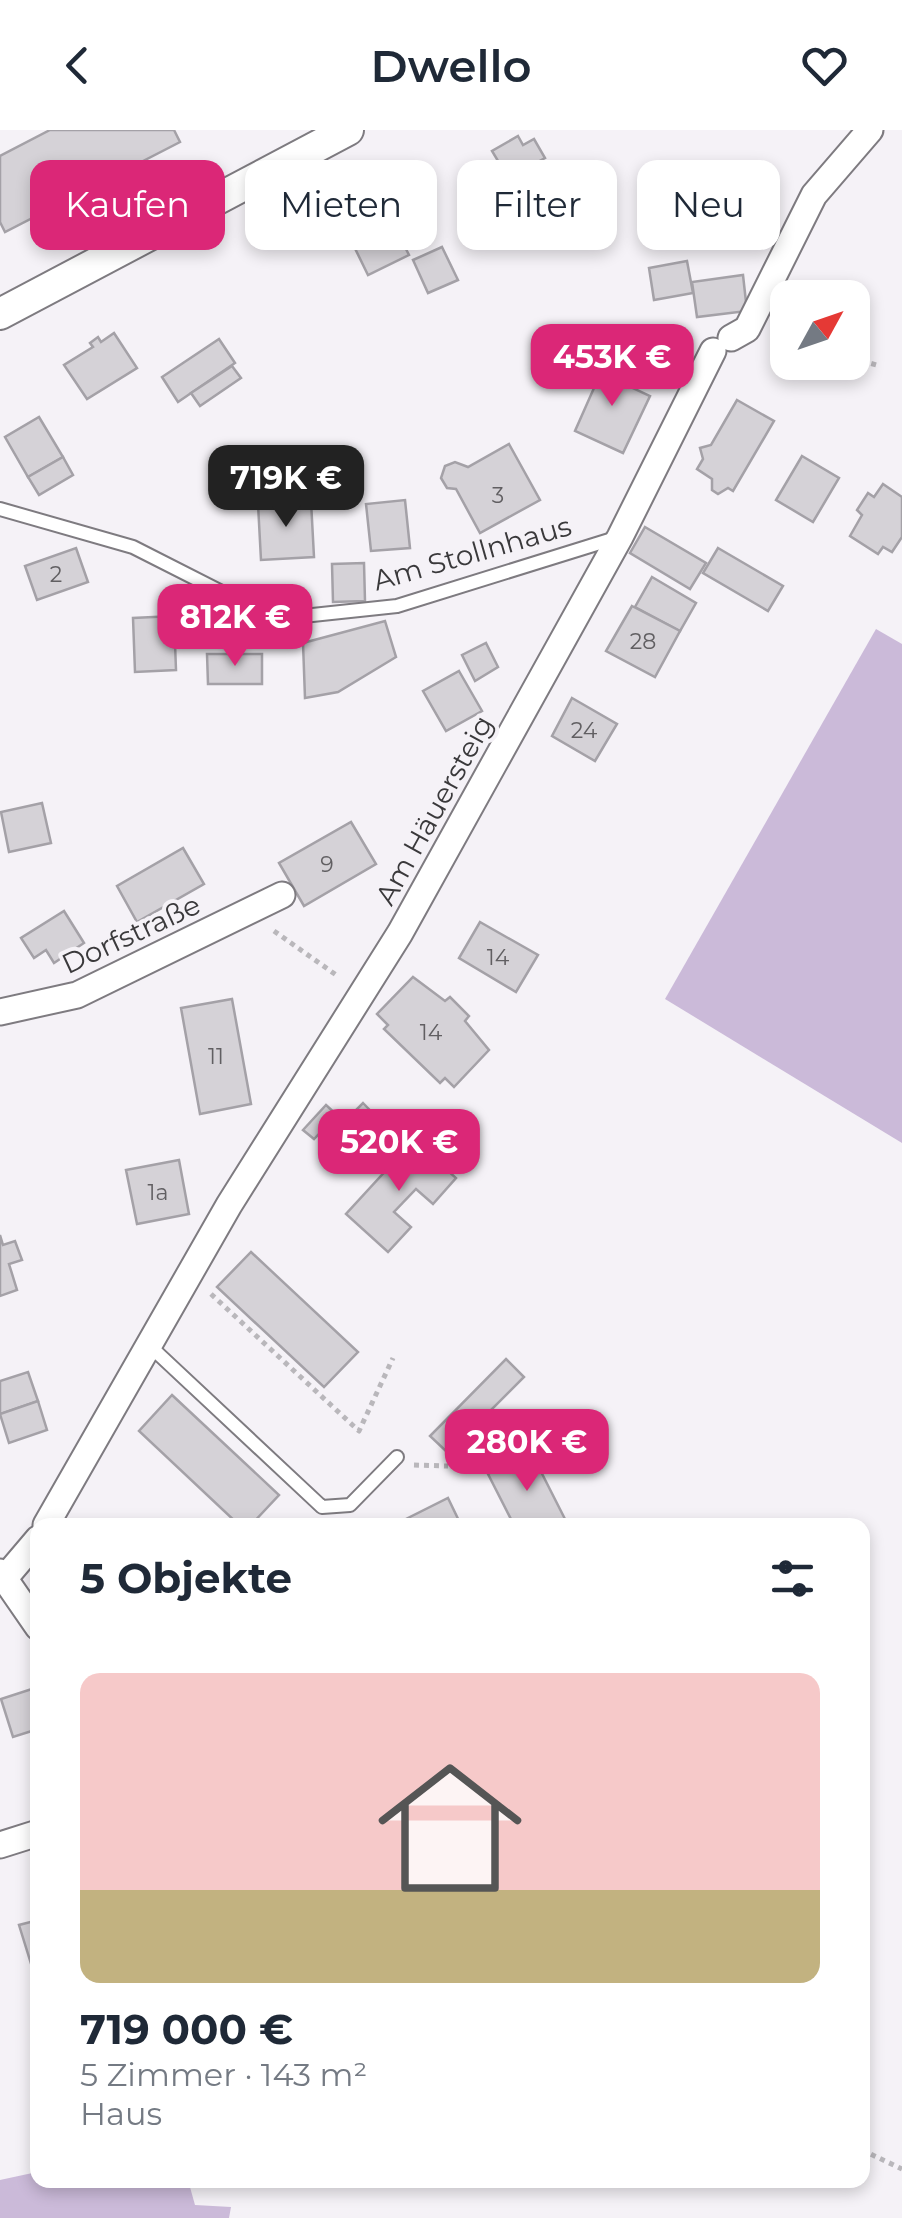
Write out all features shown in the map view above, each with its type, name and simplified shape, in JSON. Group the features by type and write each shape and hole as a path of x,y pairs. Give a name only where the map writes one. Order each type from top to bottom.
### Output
{"street":[{"path":"0,314 348,130"},
{"name":"Am Häuersteig","path":"50,1518 191,1274 362,994 620,537 722,344 747,329 814,195 870,130"},
{"name":"Dorfstraße","path":"0,1012 77,995 282,895"},
{"path":"30,1547 2,1575 30,1615"},
{"path":"0,1845 30,1836"}],"lane":[{"name":"Am Stollnhaus","path":"0,509 132,547 275,620 396,606 620,537"},
{"path":"151,1347 322,1508 350,1505 397,1458"}],"path":[{"path":"870,363 880,366"},
{"path":"248,912 362,994"},
{"path":"191,1274 359,1431 393,1358"},
{"path":"414,1465 448,1466"},
{"path":"870,2154 902,2169"}],"shaded area":[{"path":"876,629 902,644 902,1143 665,999"},
{"path":"30,2174 30,2188 190,2188 195,2205 231,2207 229,2218 0,2218 0,2180"}],"building":[{"path":"50,130 174,130 180,142 145,160 30,160 30,219 5,232 0,222 0,156"},
{"path":"518,136 523,145 534,139 545,158 497,160 492,151"},
{"path":"442,247 458,280 428,293 413,260"},
{"path":"356,250 406,250 409,255 368,275"},
{"path":"687,261 693,293 654,300 649,268"},
{"path":"743,275 747,311 697,317 692,282"},
{"path":"114,333 137,368 87,399 64,365 93,347 90,343 98,337 101,342"},
{"path":"219,339 235,363 178,402 162,377"},
{"path":"606,349 617,355 607,376 650,396 623,453 575,431 598,379 593,377"},
{"path":"232,366 241,378 200,406 191,393"},
{"path":"737,400 774,421 733,491 728,488 718,494 712,490 712,479 697,469 703,459 700,448 711,445"},
{"path":"39,417 63,457 28,477 5,437"},
{"path":"509,444 540,500 480,533 456,489 447,488 441,478 445,466 455,462 468,467"},
{"path":"802,456 839,478 813,522 776,500"},
{"path":"63,457 73,475 39,495 28,477"},
{"path":"883,484 902,497 902,537 892,552 883,547 878,554 850,536 862,515 857,510 868,493 874,497"},
{"path":"405,500 410,548 371,551 366,504"},
{"path":"311,501 314,557 261,560 258,504"},
{"path":"645,527 706,563 690,589 630,553"},
{"path":"76,548 88,582 37,600 25,566"},
{"path":"718,548 783,586 768,611 703,573"},
{"path":"364,563 365,601 333,602 332,564"},
{"path":"652,577 696,603 680,631 635,607"},
{"path":"632,606 680,631 655,677 606,651"},
{"path":"174,616 176,670 135,672 133,618"},
{"path":"385,621 396,657 338,692 305,698 303,643"},
{"path":"486,643 498,667 475,681 462,655"},
{"path":"207,654 262,654 262,684 208,684"},
{"path":"459,671 482,711 446,731 423,691"},
{"path":"572,698 617,724 595,761 552,736"},
{"path":"42,803 51,843 9,852 1,812"},
{"path":"351,822 376,864 304,906 279,863"},
{"path":"183,848 204,884 137,922 117,886"},
{"path":"64,911 84,943 54,963 46,950 34,958 21,938"},
{"path":"480,922 538,955 516,992 459,958"},
{"path":"413,977 445,1001 450,997 469,1016 465,1021 489,1050 454,1087 445,1078 440,1083 384,1029 388,1025 377,1014"},
{"path":"232,999 251,1104 200,1114 181,1008"},
{"path":"363,1103 389,1130 355,1163 329,1137"},
{"path":"326,1105 337,1115 314,1139 303,1130"},
{"path":"414,1140 456,1178 433,1204 416,1189 394,1212 411,1227 388,1252 346,1214"},
{"path":"179,1160 189,1214 137,1224 126,1170"},
{"path":"0,1235 3,1245 15,1241 22,1260 9,1264 17,1290 0,1296"},
{"path":"251,1252 358,1352 324,1387 217,1287"},
{"path":"506,1359 524,1377 448,1453 430,1436"},
{"path":"28,1372 38,1401 0,1414 0,1381"},
{"path":"172,1395 279,1495 258,1518 232,1518 139,1431"},
{"path":"38,1401 47,1430 9,1443 0,1414"},
{"path":"531,1452 564,1518 510,1518 488,1474"},
{"path":"448,1498 458,1518 408,1518"},
{"path":"30,1690 30,1732 13,1737 1,1699"},
{"path":"30,1922 30,1960 19,1925"}]}
